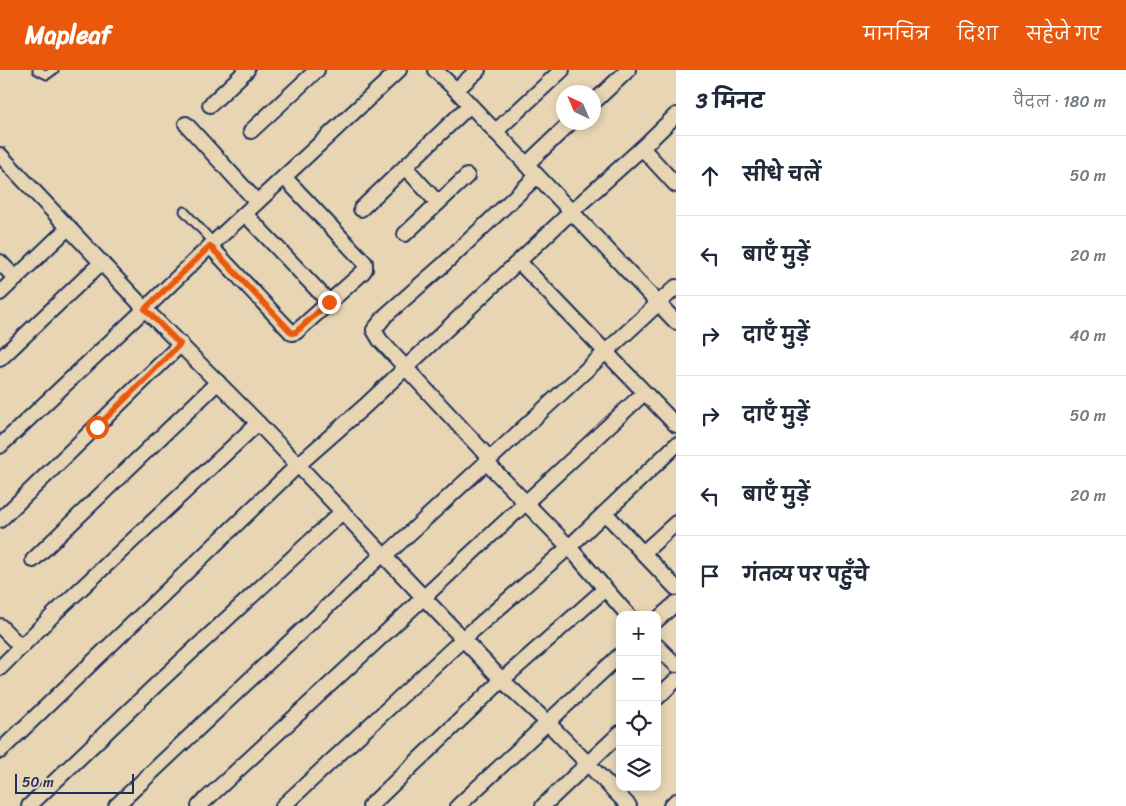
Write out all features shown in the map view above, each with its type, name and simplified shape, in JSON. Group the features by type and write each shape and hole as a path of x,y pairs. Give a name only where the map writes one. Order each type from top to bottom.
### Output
{"street":[{"path":"210,105 247,70"},
{"path":"252,131 317,70"},
{"path":"0,446 284,176 399,70"},
{"path":"434,70 456,90 469,106 676,322"},
{"path":"456,90 478,70"},
{"path":"495,132 562,70"},
{"path":"601,95 628,70"},
{"path":"360,210 469,106"},
{"path":"0,751 298,465 406,368 676,115"},
{"path":"186,124 257,202"},
{"path":"526,165 563,130"},
{"path":"642,148 676,185"},
{"path":"1,157 145,309 258,423 502,680 588,763 626,805"},
{"path":"405,167 438,203"},
{"path":"212,244 292,333 296,332 362,272 365,269 365,263 284,176"},
{"path":"405,234 467,176"},
{"path":"537,176 376,326 374,330 624,611"},
{"path":"245,214 329,302"},
{"path":"0,293 68,226"},
{"path":"0,262 16,279"},
{"path":"0,359 102,262"},
{"path":"519,262 606,350 644,393 676,425"},
{"path":"116,806 384,555 676,287"},
{"path":"0,520 180,344"},
{"path":"33,560 218,382"},
{"path":"199,806 644,393"},
{"path":"0,668 258,423"},
{"path":"283,806 463,639 569,547 676,444"},
{"path":"29,806 342,512"},
{"path":"605,513 676,588"},
{"path":"643,553 676,523"},
{"path":"370,806 502,680 605,589"},
{"path":"661,616 676,603"},
{"path":"0,626 20,647"},
{"path":"661,650 676,665"},
{"path":"458,806 619,656"},
{"path":"661,694 676,680"},
{"path":"543,806 616,737"},
{"path":"671,806 676,801"}],"lane":[{"path":"37,70 47,75 54,70"},
{"path":"184,211 212,244"}],"route":[{"path":"97,427 180,344 145,309 210,246 292,333 296,332 329,302"}]}
